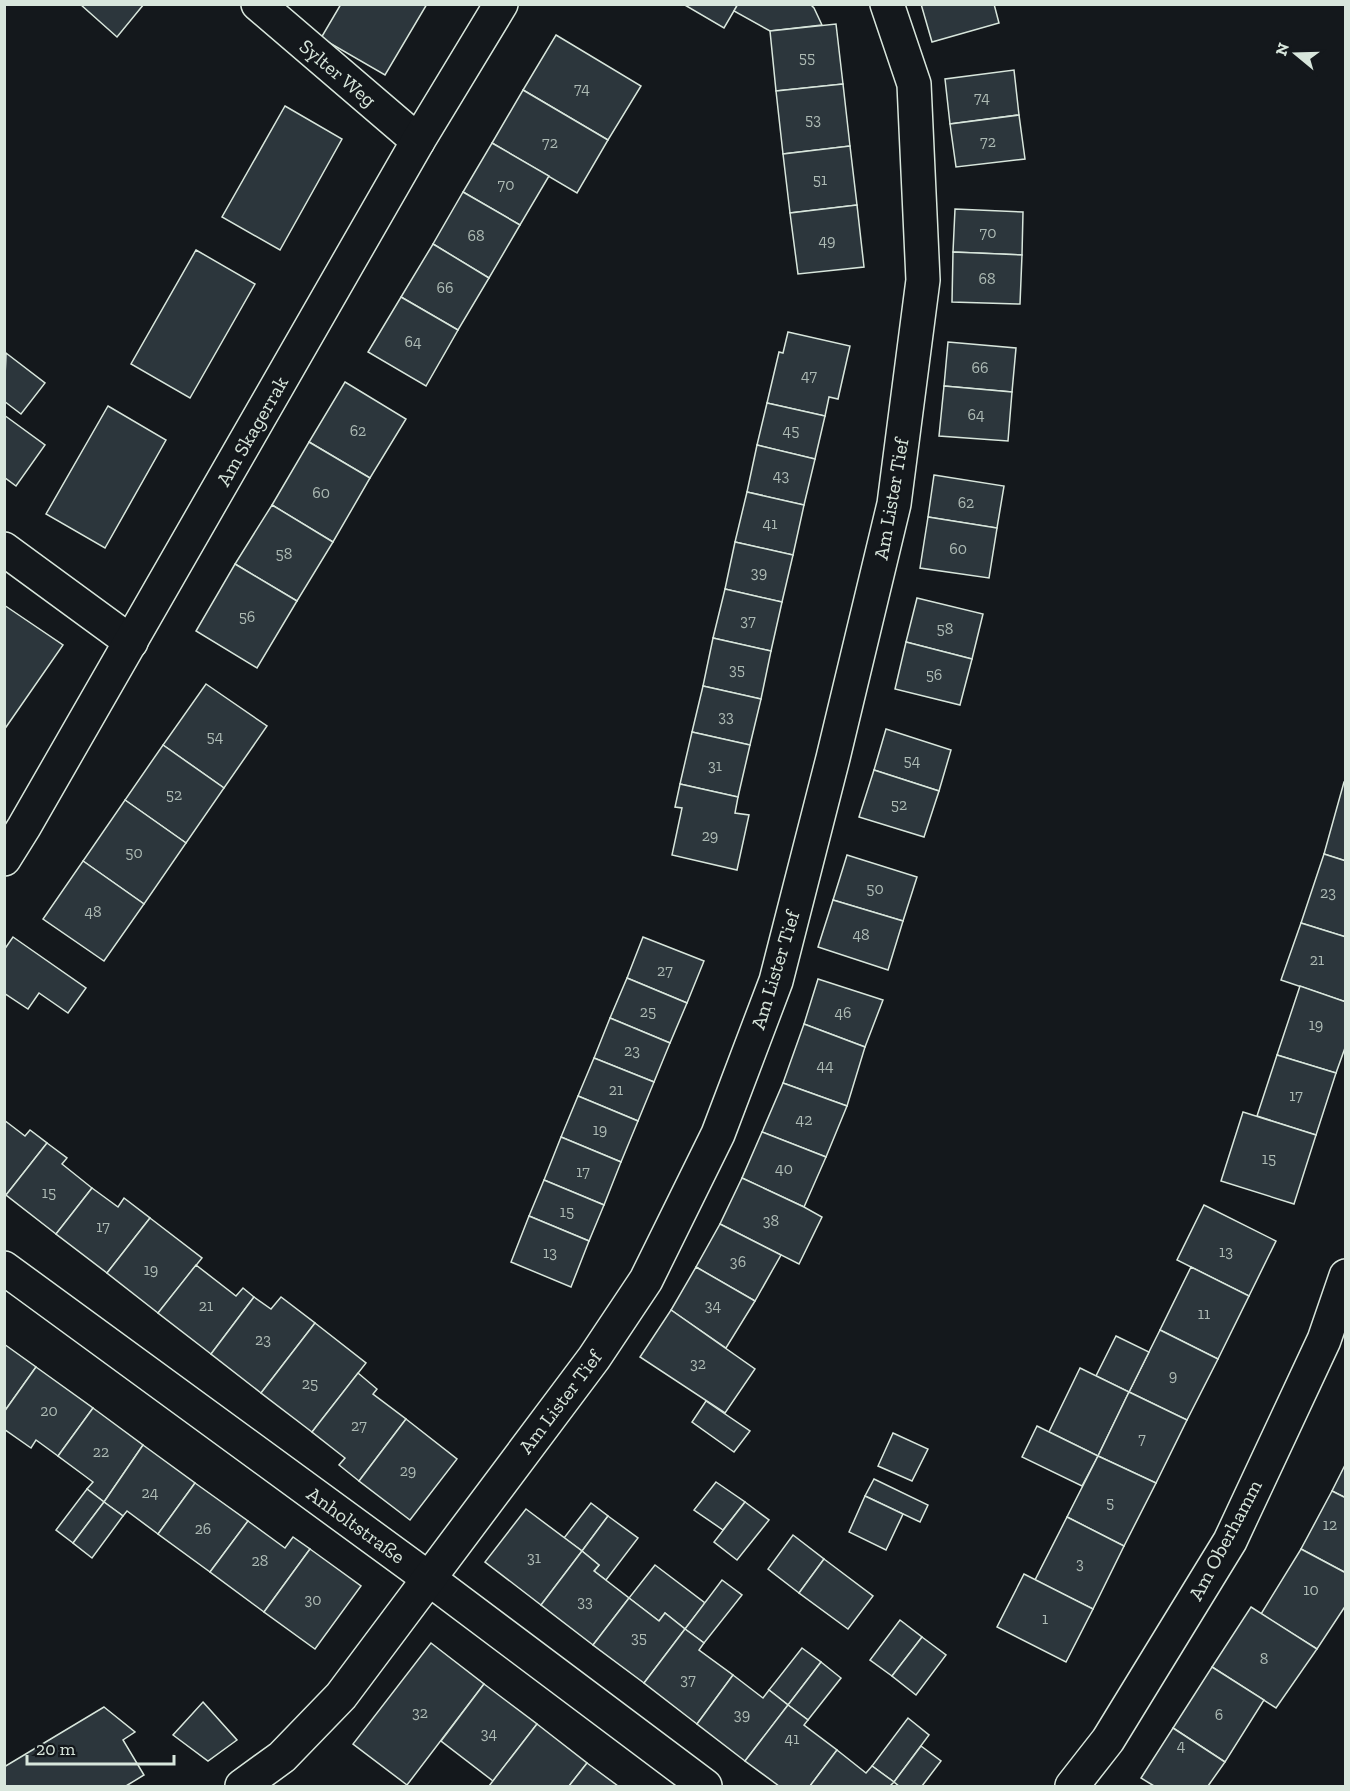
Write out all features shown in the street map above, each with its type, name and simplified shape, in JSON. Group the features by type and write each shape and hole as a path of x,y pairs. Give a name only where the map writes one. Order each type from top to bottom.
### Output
{"street":[{"name":"Sylter Weg","path":"258,4 418,141"},
{"name":"Am Skagerrak","path":"4,859 418,141 501,4"},
{"name":"Am Lister Tief","path":"242,1786 282,1757 341,1696 594,1358 646,1280 718,1134 776,981 894,504 923,280 914,84 887,4"},
{"path":"4,549 131,642"},
{"name":"Anholtstraße","path":"4,1268 428,1578 705,1786"},
{"name":"Am Oberhamm","path":"1072,1786 1108,1740 1230,1541 1324,1340 1346,1276"}],"building":[{"path":"80,4 144,4 117,37"},
{"path":"341,4 427,4 385,75 321,38"},
{"path":"683,4 738,4 724,28"},
{"path":"738,4 810,4 822,25 770,31 734,11"},
{"path":"921,4 994,4 999,23 932,42"},
{"path":"836,24 843,84 776,91 770,31"},
{"path":"556,35 641,86 608,140 523,90"},
{"path":"1014,70 1019,115 950,124 945,79"},
{"path":"843,84 850,146 783,154 776,91"},
{"path":"523,90 608,140 577,193 492,143"},
{"path":"285,106 342,139 280,250 222,217"},
{"path":"1019,115 1025,159 956,167 950,124"},
{"path":"492,143 549,176 520,225 463,192"},
{"path":"850,146 857,205 790,213 783,154"},
{"path":"463,192 520,225 489,278 433,244"},
{"path":"857,205 864,267 798,274 790,213"},
{"path":"955,209 1023,212 1022,255 953,252"},
{"path":"433,244 489,278 458,330 401,297"},
{"path":"196,250 255,284 190,398 131,364"},
{"path":"953,252 1022,255 1020,304 952,302"},
{"path":"401,297 458,330 426,386 368,352"},
{"path":"788,332 850,346 838,399 829,397 825,416 767,403 779,352 783,353"},
{"path":"948,342 1016,348 1012,392 944,386"},
{"path":"6,353 45,383 21,414 4,401"},
{"path":"345,382 406,419 370,478 309,442"},
{"path":"944,386 1012,392 1008,441 939,436"},
{"path":"767,403 825,416 815,459 757,445"},
{"path":"108,406 166,440 105,548 46,514"},
{"path":"4,415 45,445 16,486 4,477"},
{"path":"309,442 370,478 333,542 272,505"},
{"path":"757,445 815,459 804,505 747,492"},
{"path":"934,475 1004,486 997,528 928,517"},
{"path":"747,492 804,505 793,555 735,542"},
{"path":"272,505 333,542 297,601 235,564"},
{"path":"928,517 997,528 989,578 920,568"},
{"path":"735,542 793,555 782,602 725,589"},
{"path":"235,564 297,601 257,668 196,631"},
{"path":"725,589 782,602 771,651 713,638"},
{"path":"917,598 983,614 972,659 906,642"},
{"path":"4,605 63,645 4,730"},
{"path":"713,638 771,651 761,699 703,686"},
{"path":"906,642 972,659 960,705 895,689"},
{"path":"206,684 267,726 224,788 163,745"},
{"path":"703,686 761,699 750,745 692,732"},
{"path":"886,729 951,750 939,791 874,770"},
{"path":"692,732 750,745 738,797 680,784"},
{"path":"163,745 224,788 186,843 125,800"},
{"path":"874,770 939,791 924,837 859,817"},
{"path":"1344,782 1346,782 1346,861 1324,854"},
{"path":"680,784 738,797 735,813 749,815 737,870 672,855 682,808 675,807"},
{"path":"125,800 186,843 144,904 83,861"},
{"path":"1324,854 1346,861 1346,937 1301,923"},
{"path":"847,855 917,877 903,921 833,900"},
{"path":"83,861 144,904 104,961 43,919"},
{"path":"833,900 903,921 888,970 818,947"},
{"path":"1301,923 1346,937 1346,1002 1281,980"},
{"path":"13,937 86,988 68,1013 39,993 28,1009 4,993 4,950"},
{"path":"643,937 704,961 687,1003 627,978"},
{"path":"627,978 687,1003 670,1043 610,1018"},
{"path":"818,979 883,1000 865,1047 804,1024"},
{"path":"1300,986 1346,1002 1346,1045 1336,1073 1277,1055"},
{"path":"610,1018 670,1043 654,1082 594,1058"},
{"path":"804,1024 865,1047 847,1106 783,1083"},
{"path":"1277,1055 1336,1073 1316,1135 1257,1116"},
{"path":"594,1058 654,1082 638,1121 578,1096"},
{"path":"783,1083 847,1106 826,1157 762,1132"},
{"path":"578,1096 638,1121 621,1162 561,1137"},
{"path":"1243,1112 1316,1135 1294,1204 1221,1181"},
{"path":"4,1120 25,1136 30,1130 47,1143 6,1195 4,1194"},
{"path":"762,1132 826,1157 804,1207 742,1178"},
{"path":"561,1137 621,1162 604,1205 544,1180"},
{"path":"47,1143 67,1158 62,1164 92,1188 56,1234 6,1195"},
{"path":"742,1178 822,1217 799,1264 720,1224"},
{"path":"544,1180 604,1205 589,1241 529,1216"},
{"path":"92,1188 118,1207 124,1198 150,1218 107,1273 56,1234"},
{"path":"1204,1205 1276,1241 1249,1296 1177,1260"},
{"path":"529,1216 589,1241 571,1287 511,1262"},
{"path":"150,1218 202,1258 158,1313 107,1273"},
{"path":"720,1224 781,1255 755,1301 696,1267"},
{"path":"196,1265 236,1296 243,1288 254,1297 211,1354 158,1313"},
{"path":"696,1267 755,1301 726,1348 671,1310"},
{"path":"1191,1267 1249,1296 1218,1359 1160,1330"},
{"path":"254,1297 271,1309 281,1297 315,1323 261,1393 211,1354"},
{"path":"671,1310 755,1369 725,1413 640,1357"},
{"path":"315,1323 366,1363 312,1432 261,1393"},
{"path":"1160,1330 1218,1359 1187,1420 1129,1392"},
{"path":"1116,1336 1149,1352 1129,1392 1096,1376"},
{"path":"4,1344 36,1367 4,1412"},
{"path":"36,1367 93,1408 58,1456 36,1440 31,1448 4,1429 4,1412"},
{"path":"1080,1368 1129,1392 1098,1456 1049,1432"},
{"path":"358,1373 377,1389 373,1394 406,1419 359,1481 339,1465 345,1458 312,1432"},
{"path":"1129,1392 1187,1420 1156,1483 1098,1456"},
{"path":"706,1401 750,1431 734,1452 692,1422"},
{"path":"93,1408 143,1445 104,1502 87,1489 93,1482 58,1456"},
{"path":"406,1419 457,1459 410,1520 359,1481"},
{"path":"1037,1426 1098,1456 1082,1486 1022,1457"},
{"path":"893,1433 928,1449 912,1481 878,1466"},
{"path":"143,1445 195,1483 158,1534 127,1511 123,1516 104,1502"},
{"path":"1098,1456 1156,1483 1124,1546 1067,1517"},
{"path":"1346,1463 1346,1498 1332,1491"},
{"path":"874,1479 928,1505 920,1522 865,1496"},
{"path":"716,1482 745,1502 723,1530 694,1510"},
{"path":"195,1483 248,1521 210,1572 158,1534"},
{"path":"87,1489 104,1502 73,1543 56,1530"},
{"path":"1332,1491 1346,1498 1346,1573 1301,1549"},
{"path":"865,1496 903,1514 886,1550 849,1532"},
{"path":"104,1502 123,1516 92,1558 73,1543"},
{"path":"745,1502 769,1520 737,1560 714,1542"},
{"path":"591,1503 608,1516 582,1551 564,1538"},
{"path":"526,1509 582,1551 541,1605 485,1562"},
{"path":"608,1516 638,1538 606,1580 594,1571 599,1565 582,1551"},
{"path":"1067,1517 1124,1546 1093,1609 1035,1580"},
{"path":"248,1521 285,1548 293,1537 310,1549 264,1612 210,1572"},
{"path":"793,1535 824,1559 799,1593 768,1569"},
{"path":"310,1549 361,1586 315,1649 264,1612"},
{"path":"1301,1549 1346,1573 1346,1605 1317,1649 1261,1614"},
{"path":"582,1551 599,1565 594,1571 629,1598 593,1645 541,1605"},
{"path":"824,1559 873,1596 848,1629 799,1593"},
{"path":"655,1565 705,1603 685,1629 665,1613 659,1621 629,1598"},
{"path":"1024,1574 1093,1609 1066,1662 997,1627"},
{"path":"722,1580 742,1595 704,1643 685,1629"},
{"path":"629,1598 659,1621 665,1613 685,1629 644,1683 593,1645"},
{"path":"1251,1607 1317,1649 1276,1708 1212,1667"},
{"path":"900,1620 922,1637 892,1676 870,1660"},
{"path":"685,1629 704,1643 699,1650 733,1675 697,1724 644,1683"},
{"path":"922,1637 946,1655 916,1695 892,1676"},
{"path":"431,1643 484,1684 407,1785 353,1744"},
{"path":"802,1648 821,1662 788,1705 769,1690"},
{"path":"821,1662 841,1678 808,1720 788,1705"},
{"path":"1212,1667 1264,1700 1225,1762 1173,1728"},
{"path":"733,1675 763,1698 769,1690 788,1705 745,1761 697,1724"},
{"path":"484,1684 537,1724 493,1781 441,1741"},
{"path":"203,1702 237,1740 208,1761 173,1735"},
{"path":"788,1705 808,1720 804,1725 837,1750 810,1786 779,1786 745,1761"},
{"path":"104,1707 135,1732 123,1740 144,1775 126,1786 4,1786 4,1767"},
{"path":"908,1718 929,1735 894,1782 872,1766"},
{"path":"537,1724 587,1763 569,1786 489,1786"},
{"path":"1173,1728 1225,1762 1208,1786 1154,1786 1141,1778"},
{"path":"921,1746 941,1761 922,1786 899,1786 894,1782"},
{"path":"837,1750 866,1773 872,1766 894,1782 890,1786 810,1786"},
{"path":"587,1763 618,1786 569,1786"}]}
